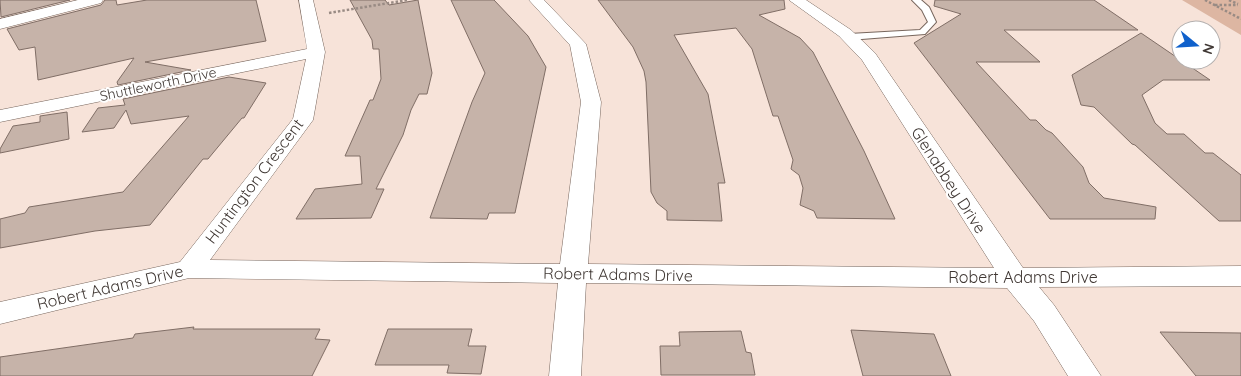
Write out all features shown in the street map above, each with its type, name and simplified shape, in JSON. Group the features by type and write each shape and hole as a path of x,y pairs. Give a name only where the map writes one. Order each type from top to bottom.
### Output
{"street":[{"path":"0,24 96,0"},
{"path":"536,0 578,44 591,102 572,274 564,376"},
{"name":"Glenabbey Drive","path":"796,0 849,37 868,57 970,213 1015,278 1044,313 1085,376"},
{"name":"Huntington Crescent","path":"189,269 303,120 316,52 308,8"},
{"name":"Shuttleworth Drive","path":"0,116 316,52"},
{"name":"Robert Adams Drive","path":"0,313 189,269 1015,278 1241,276"}],"lane":[{"path":"849,37 922,32 932,22 926,9 916,0"}],"path":[{"path":"308,8 407,0"},
{"path":"1205,0 1241,20"},
{"path":"1214,5 1238,5 1230,0"}],"shaded area":[{"path":"1182,0 1241,0 1241,35 1221,23 1221,20 1216,20"}],"building":[{"path":"0,0 70,0 1,17"},
{"path":"105,0 116,0 117,5 147,0 256,0 266,41 145,62 191,70 118,85 117,82 134,58 38,80 35,47 19,50 7,29 101,5"},
{"path":"350,0 385,0 389,5 418,0 432,73 427,94 419,94 411,110 403,135 376,189 384,189 371,218 296,219 315,189 362,184 360,156 345,156 370,100 373,100 381,79 379,49 373,49 372,40"},
{"path":"451,0 494,0 528,36 546,67 515,213 489,213 487,219 430,218 472,102 485,73"},
{"path":"598,0 784,0 785,9 759,15 800,38 813,52 864,151 895,219 817,218 814,211 800,205 803,188 799,175 791,169 793,160 778,116 773,116 752,49 736,28 674,35 708,94 725,183 718,183 722,221 667,220 667,211 657,203 651,192 644,71 633,47"},
{"path":"935,0 1094,0 1138,30 1004,30 1040,62 976,62 1030,120 1036,120 1052,133 1083,167 1089,183 1104,198 1156,207 1155,219 1050,219 914,43 961,14 934,6"},
{"path":"1141,33 1171,53 1171,70 1195,70 1210,80 1163,80 1142,95 1155,123 1167,134 1184,134 1205,153 1213,153 1241,175 1241,221 1219,221 1132,144 1094,107 1081,105 1072,75"},
{"path":"229,77 266,83 244,118 242,118 208,159 203,159 150,225 95,231 0,248 0,219 25,213 29,207 123,192 189,116 131,124 126,110 114,128 82,132 98,108 125,105 123,99"},
{"path":"67,112 69,139 0,153 0,149 13,126 40,122 40,116"},
{"path":"194,327 193,329 320,329 315,339 330,340 312,376 0,376 0,357 133,338 135,334"},
{"path":"388,329 472,329 468,346 486,346 481,374 447,373 449,365 375,365"},
{"path":"851,330 934,334 951,376 863,376"},
{"path":"741,331 746,352 751,353 755,375 661,375 660,346 680,346 679,332"},
{"path":"1160,332 1241,333 1241,376 1196,376"}]}
